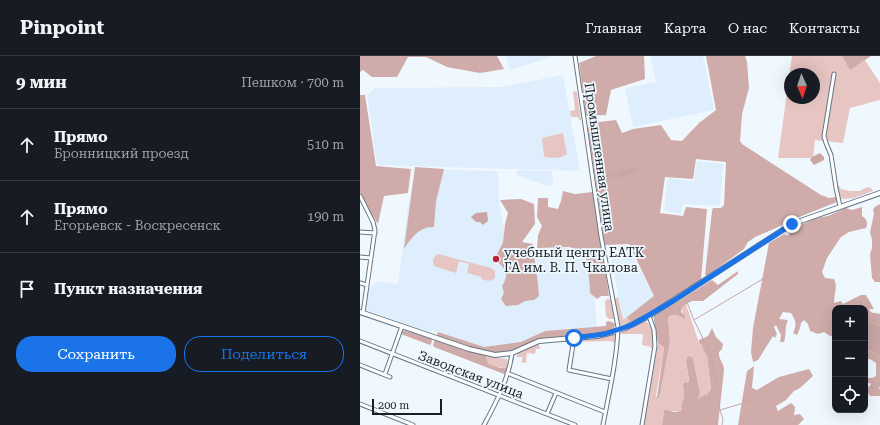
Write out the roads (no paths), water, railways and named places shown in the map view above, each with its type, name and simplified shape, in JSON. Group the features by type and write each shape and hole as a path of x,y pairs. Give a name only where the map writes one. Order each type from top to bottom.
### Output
{"main road":[{"path":"361,313 487,354 499,355 512,353 535,342 605,334 618,331 649,316 792,224 880,193"}],"street":[{"name":"Промышленная улица","path":"575,56 601,236 618,331 612,379 603,425"},
{"path":"834,74 824,136 831,154 840,206"},
{"path":"360,196 373,222 375,233 361,313"},
{"path":"360,232 375,233"},
{"path":"360,257 371,258"},
{"path":"360,283 367,285"},
{"path":"642,425 655,346 654,330 649,316"},
{"path":"384,374 402,326"},
{"path":"574,338 569,370 612,379"},
{"name":"Заводская улица","path":"360,341 575,425"},
{"path":"484,425 499,396 512,353"},
{"path":"360,365 390,377"},
{"path":"507,373 606,412"},
{"path":"547,414 556,393"},
{"path":"360,404 413,425"}],"waterway":[{"path":"694,320 793,261"},
{"path":"686,300 711,355 720,410 723,419 722,425"},
{"path":"720,410 754,400 806,375"}],"place":[{"name":"учебный центр ЕАТК ГА им. В. П. Чкалова","path":"496,259"}]}
